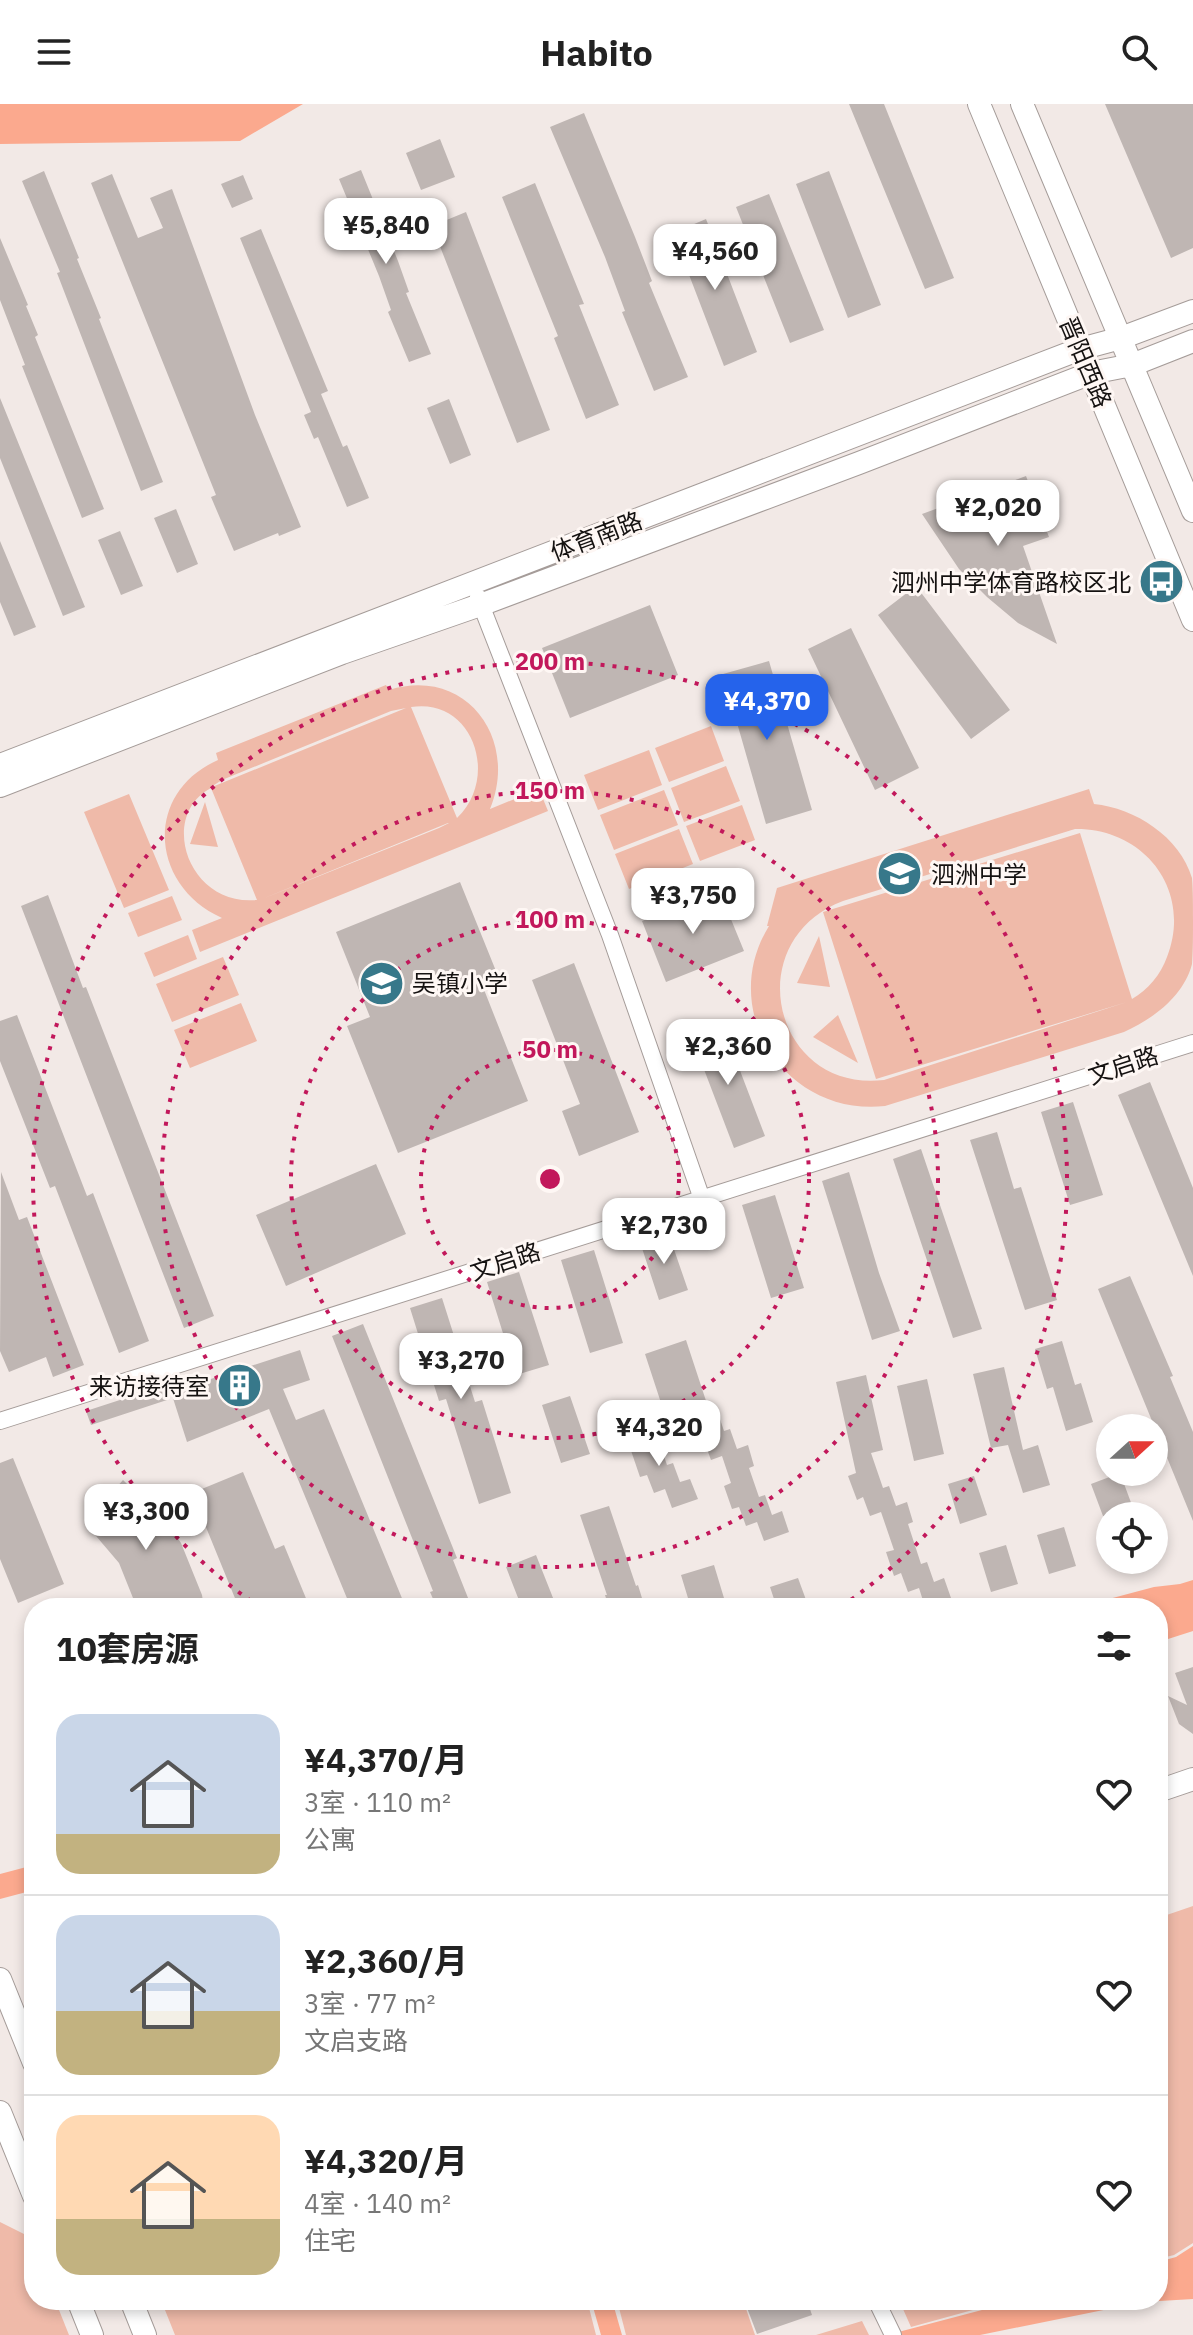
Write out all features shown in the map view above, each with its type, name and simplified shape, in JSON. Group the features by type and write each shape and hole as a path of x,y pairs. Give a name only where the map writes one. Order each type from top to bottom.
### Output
{"main road":[{"name":"晋阳西路","path":"979,104 1193,620"},
{"name":"晋阳西路","path":"1022,104 1193,511"},
{"name":"体育南路","path":"0,786 342,653 1080,349 1121,338 1193,311"},
{"name":"体育南路","path":"0,765 859,463 1091,373 1132,365 1193,341"},
{"path":"1168,1788 1193,1779"},
{"path":"0,1979 24,2038"},
{"path":"0,2112 18,2167"},
{"path":"82,2310 92,2335"},
{"path":"135,2310 145,2335"}],"street":[{"path":"477,595 610,935 702,1199"},
{"name":"文启路","path":"0,1421 1193,1043"},
{"path":"881,2310 891,2330"}],"shaded area":[{"path":"0,104 303,104 240,141 0,144"},
{"path":"386,685 389,690 417,685 441,689 462,699 479,714 491,734 497,758 497,783 490,809 539,789 548,811 200,952 192,930 222,918 198,903 180,884 169,863 165,839 167,816 177,794 194,775 218,760 216,753","holes":["411,707 433,707 450,714 464,727 473,743 478,762 477,782 470,801 457,818","406,708 211,787 222,780 391,711","211,788 257,900 232,898 213,889 198,875 188,857 184,837 186,818 195,801","449,823 439,828 262,899"]},
{"path":"711,726 724,761 669,782 655,748"},
{"path":"649,750 662,785 598,810 584,775"},
{"path":"726,766 740,801 684,822 671,788"},
{"path":"1089,789 1094,804 1125,811 1154,827 1167,838 1186,863 1192,878 1192,964 1182,986 1166,1005 1124,1032 885,1106 850,1105 818,1095 791,1077 770,1052 757,1024 751,992 755,959 769,926 777,888","holes":["1075,829 1100,831 1122,839 1141,851 1157,868 1168,887 1173,909 1173,932 1161,969 1149,986 1132,999 1080,833 826,911 843,901","823,913 876,1079 1127,1002 884,1080 846,1078 816,1063 795,1040 782,1010 781,979 790,948 810,921"]},
{"path":"664,790 678,825 614,850 600,815"},
{"path":"129,794 169,890 124,908 84,812"},
{"path":"205,802 218,847 190,844"},
{"path":"742,805 755,840 700,861 686,826"},
{"path":"679,829 693,864 629,889 615,854"},
{"path":"172,896 182,920 138,937 128,913"},
{"path":"188,935 197,959 154,977 144,953"},
{"path":"819,936 830,987 797,983"},
{"path":"223,957 239,995 172,1022 156,984"},
{"path":"241,1003 257,1041 190,1068 174,1030"},
{"path":"838,1015 858,1063 813,1037"},
{"path":"1193,1580 1193,1631 1168,1639 1168,1598 1113,1598 1154,1587"},
{"path":"24,1868 24,1893 0,1899 0,1874"},
{"path":"1193,1906 1193,2243 1168,2256 1168,1915"},
{"path":"0,2222 24,2234 24,2310 59,2310 69,2335 0,2335"},
{"path":"1193,2246 1193,2299 1168,2300 1168,2259"},
{"path":"165,2310 590,2310 596,2335 175,2335"},
{"path":"594,2310 615,2310 622,2335 601,2335"},
{"path":"620,2310 746,2310 755,2335 626,2335"},
{"path":"903,2310 973,2310 911,2327"},
{"path":"982,2310 1103,2310 980,2335 887,2335"},
{"path":"862,2321 869,2335 816,2335"}],"building":[{"path":"849,104 884,104 954,278 925,289"},
{"path":"1105,104 1193,104 1193,248 1171,258"},
{"path":"584,113 688,377 654,391 622,312 625,311 605,257 550,127"},
{"path":"440,139 455,177 421,190 406,153"},
{"path":"361,170 431,354 409,362 388,312 391,310 379,276 339,179"},
{"path":"44,171 163,482 141,491 57,273 60,272 22,181"},
{"path":"829,171 881,305 848,318 796,184"},
{"path":"112,174 138,238 163,228 150,198 172,189 255,415 301,527 234,551 211,497 216,495 91,183"},
{"path":"243,175 253,199 232,208 221,184"},
{"path":"535,183 584,304 579,305 619,405 586,419 554,338 558,336 502,197"},
{"path":"769,194 824,330 790,343 736,207"},
{"path":"466,212 550,430 517,443 432,226"},
{"path":"706,219 757,352 724,366 673,233"},
{"path":"261,229 328,391 321,394 369,498 347,507 318,437 314,439 304,415 311,412 240,238"},
{"path":"0,238 28,305 38,335 35,337 104,509 82,518 22,366 25,365 0,300"},
{"path":"0,398 85,607 63,616 0,458"},
{"path":"449,399 471,455 450,464 427,408"},
{"path":"1026,476 1049,537 1023,546 1057,644 1018,623 987,597 959,569 922,514"},
{"path":"176,509 198,564 177,573 154,518"},
{"path":"120,531 143,586 121,595 98,540"},
{"path":"0,541 36,627 14,636 0,602"},
{"path":"916,586 1010,710 971,739 878,615"},
{"path":"650,605 678,675 570,718 542,648"},
{"path":"851,628 919,768 875,790 808,649"},
{"path":"769,661 812,810 766,824 723,674"},
{"path":"460,882 498,976 481,982 528,1101 398,1153 347,1026 370,1017 336,932"},
{"path":"719,890 744,951 666,982 642,921"},
{"path":"48,895 214,1316 184,1328 21,906"},
{"path":"574,963 639,1132 579,1156 562,1111 580,1104 532,980"},
{"path":"17,1015 87,1196 93,1193 149,1341 119,1353 55,1186 50,1188 0,1061 0,1021"},
{"path":"723,1026 765,1136 734,1148 692,1038"},
{"path":"1150,1082 1193,1188 1193,1276 1118,1095"},
{"path":"1073,1102 1103,1195 1070,1205 1041,1112"},
{"path":"997,1132 1014,1189 1021,1187 1057,1300 1025,1310 970,1140"},
{"path":"921,1149 982,1329 953,1338 893,1159"},
{"path":"376,1164 406,1234 286,1286 256,1215"},
{"path":"1,1172 19,1220 27,1217 84,1365 53,1377 46,1357 9,1372 0,1351"},
{"path":"849,1172 900,1331 872,1340 822,1181"},
{"path":"775,1195 804,1288 771,1298 742,1205"},
{"path":"668,1232 688,1290 659,1300 640,1242"},
{"path":"594,1250 623,1343 590,1353 561,1260"},
{"path":"519,1272 549,1365 516,1375 487,1282"},
{"path":"1130,1276 1173,1376 1170,1377 1193,1432 1193,1521 1168,1460 1168,1414 1149,1414 1098,1289"},
{"path":"442,1298 475,1402 482,1400 511,1493 479,1504 446,1399 439,1401 410,1308"},
{"path":"363,1324 457,1558 453,1560 468,1598 433,1598 430,1592 433,1591 332,1336"},
{"path":"686,1340 710,1413 717,1410 724,1431 730,1429 737,1449 748,1445 754,1466 749,1468 759,1497 765,1495 772,1515 782,1511 789,1532 764,1541 757,1522 746,1526 739,1507 732,1509 724,1486 731,1483 722,1456 711,1460 704,1441 697,1443 685,1406 664,1412 645,1354"},
{"path":"1062,1341 1075,1385 1081,1383 1093,1422 1066,1431 1053,1387 1047,1389 1035,1349"},
{"path":"300,1350 310,1380 283,1389 296,1420 324,1409 402,1598 347,1598 269,1409 187,1442 171,1392"},
{"path":"1004,1367 1023,1450 1038,1445 1050,1485 1023,1493 1008,1445 991,1448 973,1374"},
{"path":"866,1375 883,1450 871,1453 883,1488 889,1486 896,1506 907,1502 913,1522 908,1524 921,1564 927,1562 934,1582 944,1578 951,1598 922,1598 919,1588 908,1592 901,1573 894,1576 886,1552 894,1550 881,1512 870,1516 863,1497 857,1500 848,1476 856,1473 836,1382"},
{"path":"927,1379 944,1454 914,1461 897,1386"},
{"path":"163,1386 167,1400 91,1425 86,1411"},
{"path":"570,1396 590,1454 561,1463 542,1405"},
{"path":"654,1427 667,1465 673,1463 680,1482 690,1479 698,1499 672,1508 665,1489 654,1493 647,1475 640,1477 626,1436"},
{"path":"13,1458 64,1584 18,1603 0,1559 0,1463"},
{"path":"243,1472 275,1549 284,1545 306,1598 235,1598 192,1493"},
{"path":"974,1476 987,1515 960,1524 948,1484"},
{"path":"123,1480 167,1523 181,1543 202,1598 133,1598 119,1563 85,1523"},
{"path":"1091,1484 1125,1486 1131,1502 1098,1502"},
{"path":"609,1506 642,1598 606,1598 580,1515"},
{"path":"1064,1527 1076,1566 1049,1574 1037,1535"},
{"path":"1006,1545 1018,1584 991,1592 979,1553"},
{"path":"536,1555 553,1598 518,1598 506,1567"},
{"path":"714,1565 724,1598 688,1598 681,1575"},
{"path":"798,1578 805,1598 774,1598 770,1587"},
{"path":"1193,1667 1193,1734 1179,1724 1168,1696 1187,1705 1175,1673"},
{"path":"748,2310 810,2310 812,2315 757,2334"}],"place":[{"name":"泗州中学体育路校区北","path":"1162,582"},
{"name":"泗洲中学","path":"900,874"},
{"name":"吴镇小学","path":"381,983"},
{"name":"来访接待室","path":"240,1386"}]}
